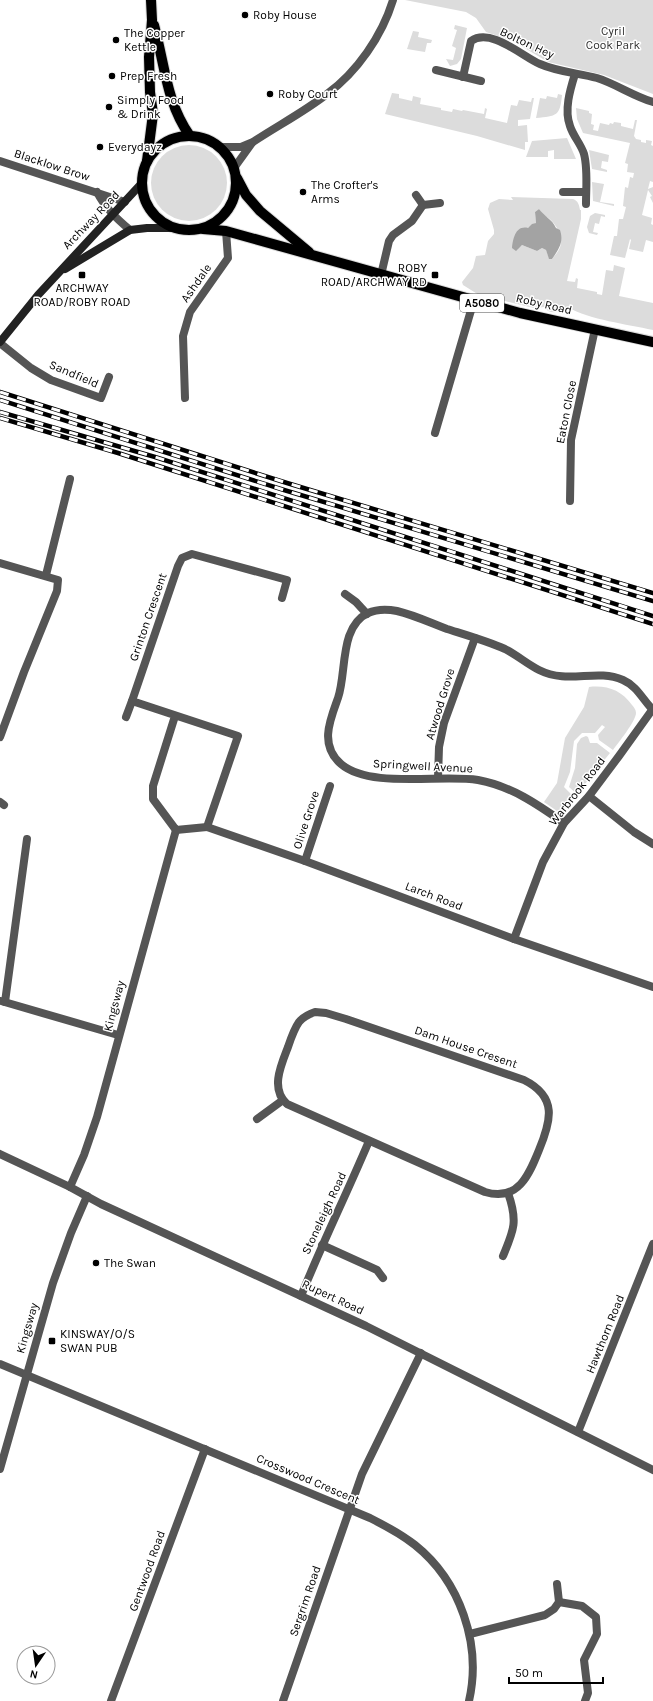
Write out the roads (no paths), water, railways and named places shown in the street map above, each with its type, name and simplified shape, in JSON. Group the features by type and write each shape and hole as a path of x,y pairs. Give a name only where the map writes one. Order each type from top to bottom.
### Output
{"main road":[{"name":"A5080","path":"147,163 153,114 150,92 149,57 152,20 151,0"},
{"name":"A5080","path":"152,20 161,52 168,91 180,122 190,136"},
{"name":"A5080","path":"190,136 206,139 220,147 228,156 235,172 236,190 232,203 225,214 215,223 203,229 189,231 175,228 162,222 151,211 144,198 142,183 143,173 154,152 164,143 177,138 190,136"},
{"name":"Roby Road","path":"235,172 246,195 260,210 288,236 314,256"},
{"name":"Archway Road","path":"0,342 38,295 142,183"},
{"name":"Archway Road","path":"58,274 130,230 147,228 175,228"},
{"name":"Roby Road","path":"203,229 226,231 520,313 653,342"}],"street":[{"path":"220,147 241,147 253,142 328,94 347,76 375,40 389,14 393,0"},
{"name":"Bolton Hey","path":"463,77 471,41 477,38 494,40 506,44 540,64 597,79 653,102"},
{"path":"436,70 481,81"},
{"path":"575,74 569,94 568,119 569,125 584,154 586,163 586,204"},
{"path":"235,172 253,142"},
{"name":"Blacklow Brow","path":"0,161 125,202"},
{"name":"Blacklow Brow","path":"97,192 101,201 112,214 130,230"},
{"path":"563,192 586,192"},
{"path":"416,195 422,205"},
{"path":"422,205 440,203"},
{"path":"381,275 389,241 393,235 412,221 422,205"},
{"name":"Ashdale","path":"184,398 183,336 190,312 228,258 226,231"},
{"path":"435,433 474,300"},
{"name":"Eaton Close","path":"570,501 571,440 596,329"},
{"name":"Sandfield","path":"0,342 31,368 51,380 101,398 109,377"},
{"path":"46,575 70,479"},
{"name":"Grinton Crescent","path":"132,702 182,558 192,554 287,580 282,598"},
{"path":"0,562 46,575 58,580 57,591 24,672 0,737"},
{"path":"345,594 356,602 367,614 377,610 396,611 503,648 549,674 570,678 599,675 624,680 632,685 652,710"},
{"name":"Springwell Avenue","path":"367,614 351,631 347,644 342,684 328,726 327,740 331,751 341,764 358,773 392,778 462,778 479,781 512,790 538,804 564,823"},
{"name":"Atwood Grove","path":"438,778 439,747 444,724 475,638"},
{"path":"126,717 132,702 238,736 207,827 176,830 153,799 153,786 175,716"},
{"name":"Warbrook Road","path":"514,939 543,862 564,823 589,796 652,710"},
{"name":"Olive Grove","path":"305,861 330,786"},
{"path":"589,796 634,832 653,844"},
{"name":"Larch Road","path":"207,827 305,861 514,939 653,987"},
{"name":"Kingsway","path":"70,1187 93,1130 118,1035 176,830"},
{"path":"27,839 2,1001 118,1035"},
{"name":"Dam House Cresent","path":"283,1100 279,1092 279,1071 297,1026 304,1017 315,1012 332,1014 524,1080 536,1087 546,1100 550,1111 549,1124 527,1178 518,1187 508,1193"},
{"path":"257,1119 283,1100 292,1108 485,1192 497,1194 508,1193 513,1208 515,1222 512,1236 503,1256"},
{"name":"Stoneleigh Road","path":"301,1296 322,1245 369,1141"},
{"name":"Rupert Road","path":"0,1154 421,1353 653,1470"},
{"name":"Kingsway","path":"0,1469 53,1283 71,1233 87,1196"},
{"name":"Hawthorn Road","path":"578,1432 653,1244"},
{"path":"322,1245 377,1270 383,1278"},
{"name":"Sergrim Road","path":"283,1701 349,1509 365,1467 421,1353"},
{"name":"Crosswood Crescent","path":"0,1364 349,1509 404,1536 426,1554 436,1566 452,1589 465,1616 470,1634 473,1663 469,1701"},
{"name":"Gentwood Road","path":"112,1701 205,1448"},
{"path":"470,1634 545,1615 554,1609 559,1602 557,1584"},
{"path":"559,1602 582,1606 596,1617 597,1634 584,1660 588,1693 585,1701"}],"railway":[{"path":"0,392 287,483 653,593"},
{"path":"0,400 284,490 653,601"},
{"path":"0,412 155,457 653,616"},
{"path":"0,418 118,453 653,624"}],"place":[{"name":"Roby House","path":"245,15"},
{"name":"The Copper Kettle","path":"116,40"},
{"name":"Prep Fresh","path":"112,76"},
{"name":"Roby Court","path":"270,94"},
{"name":"Simply Food & Drink","path":"109,107"},
{"name":"Everydayz","path":"100,147"},
{"name":"The Crofter's Arms","path":"303,192"},
{"name":"ARCHWAY ROAD/ROBY ROAD","path":"82,275"},
{"name":"ROBY ROAD/ARCHWAY RD","path":"435,275"},
{"name":"The Swan","path":"96,1263"},
{"name":"KINSWAY/O/S SWAN PUB","path":"52,1341"}],"park label":[{"name":"Cyril Cook Park","path":"613,38"}]}
